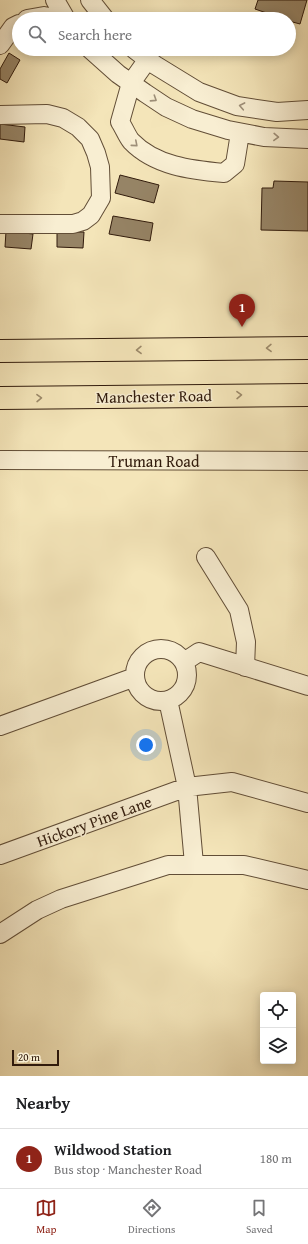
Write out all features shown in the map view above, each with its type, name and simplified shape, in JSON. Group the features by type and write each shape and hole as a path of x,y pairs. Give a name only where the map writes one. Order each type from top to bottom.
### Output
{"highway":[{"path":"0,351 308,348"},
{"name":"Manchester Road","path":"0,398 308,395"}],"street":[{"path":"55,0 62,12"},
{"path":"90,0 99,12"},
{"path":"98,56 118,74 166,107 186,116 240,133 264,137 308,139"},
{"path":"140,56 120,122 131,140 152,158 190,170 224,173 235,164 240,133"},
{"path":"144,56 199,92 237,106 277,112 308,110"},
{"path":"0,115 47,114 63,118 78,127 90,139 96,153 100,167 101,198 92,215 83,221 73,224 0,224"},
{"name":"Truman Road","path":"0,460 308,461"},
{"path":"206,557 239,610 246,642 246,667"},
{"path":"161,648 170,650 178,655 184,662 187,677 185,686 180,694 168,700 150,698 142,693 137,685 135,677 136,668 146,653 152,650 161,648"},
{"path":"184,662 199,652 308,686"},
{"path":"0,726 135,677"},
{"path":"168,700 187,786 194,864"},
{"name":"Hickory Pine Lane","path":"0,854 187,786 232,782 308,803"},
{"path":"0,934 37,910 61,899 168,864 244,865 308,880"}],"building":[{"path":"258,0 307,0 300,24 296,23 296,12 264,12 255,9"},
{"path":"9,53 20,60 7,83 0,79 0,69"},
{"path":"0,124 25,127 24,142 0,139"},
{"path":"120,175 159,185 154,203 115,193"},
{"path":"274,181 308,182 308,231 261,230 262,188 273,188"},
{"path":"113,216 153,223 150,241 109,234"},
{"path":"6,231 33,234 31,249 5,247"},
{"path":"57,232 84,232 83,248 57,247"}],"place":[{"name":"Wildwood Station","path":"242,327"}]}
